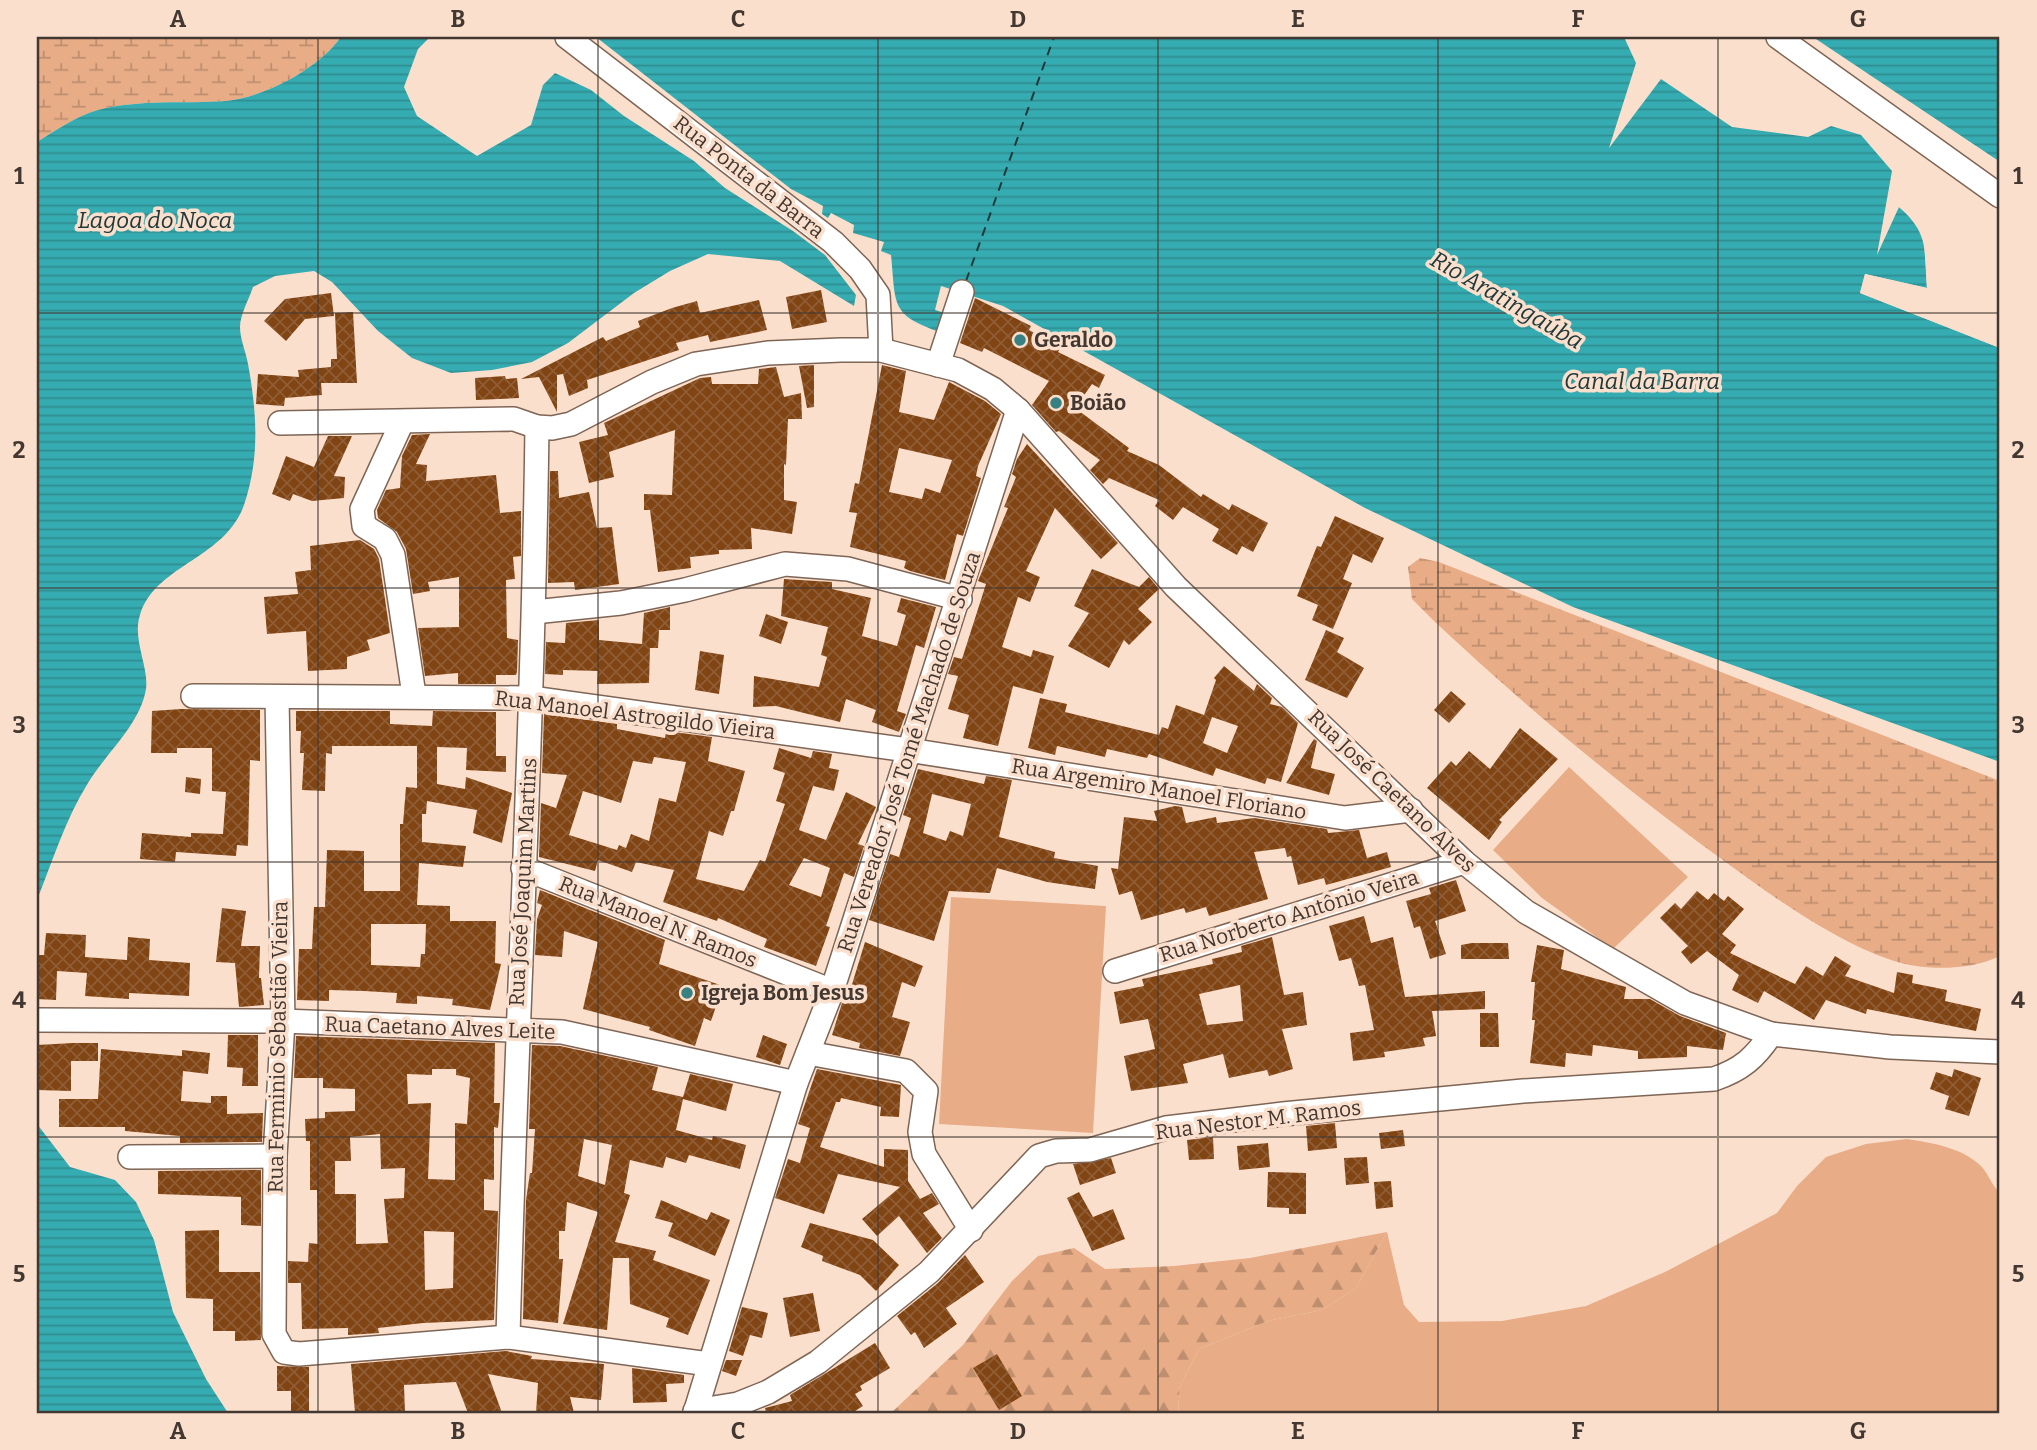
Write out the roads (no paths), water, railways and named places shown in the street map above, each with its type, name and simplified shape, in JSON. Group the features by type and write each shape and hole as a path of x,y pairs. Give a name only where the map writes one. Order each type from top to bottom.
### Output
{"street":[{"name":"Rua Ponta da Barra","path":"566,37 833,242 860,269 878,295 881,350"},
{"path":"1778,37 2000,196"},
{"path":"938,365 962,292"},
{"name":"Rua José Caetano Alves","path":"537,428 571,424 652,382 696,364 768,353 881,350 958,370 993,389 1018,410 1176,587 1464,862 1526,912 1685,1003 1771,1034 1890,1047 2000,1052"},
{"name":"Rua Vereador José Tomé Machado de Souza","path":"695,1412 796,1083 832,991 1018,410"},
{"path":"280,423 513,419 537,428"},
{"path":"402,422 362,509 364,526 385,539 393,555 414,695"},
{"name":"Rua José Joaquim Martins","path":"508,1337 516,1029 534,612 537,428"},
{"path":"534,612 621,603 685,590 785,564 848,569 960,598"},
{"name":"Rua Manoel Astrogildo Vieira","path":"193,696 414,695 531,698 908,750"},
{"name":"Rua Ferminio Sebastião Vieira","path":"277,697 283,1021 275,1156 274,1334 284,1352 299,1354 508,1337"},
{"name":"Rua Argemiro Manoel Floriano","path":"908,750 1345,818 1410,810"},
{"name":"Rua Norberto Antônio Veira","path":"1115,971 1464,862"},
{"name":"Rua Manoel N. Ramos","path":"523,868 832,991"},
{"name":"Rua Caetano Alves Leite","path":"37,1020 283,1021 562,1032 796,1083"},
{"name":"Rua Nestor M. Ramos","path":"695,1412 738,1404 768,1392 818,1362 929,1272 1039,1156 1056,1151 1090,1150 1166,1128 1283,1114 1523,1091 1714,1079 1735,1072 1757,1055 1771,1034"},
{"path":"808,1054 906,1071 921,1083 926,1091 920,1132 924,1154 971,1230"},
{"path":"130,1157 275,1156"},
{"path":"508,1337 709,1364"}],"water":[{"name":"Lagoa do Noca","path":"341,37 430,37 418,49 404,87 417,116 477,156 531,125 543,85 555,73 591,90 624,116 694,161 725,188 793,231 825,255 856,295 854,306 780,261 708,254 670,271 634,293 568,343 532,362 492,370 451,373 412,358 378,331 332,282 314,271 275,276 253,287 240,322 255,418 253,470 244,505 235,523 222,538 174,572 148,598 138,624 146,680 143,702 130,727 95,772 80,797 37,900 37,142 74,120 98,110 146,103 226,101 257,94 290,80 305,70"},
{"name":"Canal da Barra","path":"596,37 1624,37 1636,63 1609,148 1661,79 1732,127 1808,137 1831,126 1861,135 1892,171 1877,255 1899,207 1921,235 1927,288 1865,274 1860,293 2000,348 2000,762 1573,607 1365,508 1003,306 941,286 935,310 951,315 940,332 912,320 899,306 891,255 881,251 884,242 853,233 854,225 831,213 828,218 822,214 823,206 791,189"},
{"path":"1813,37 2000,37 2000,162"},
{"path":"37,1124 70,1167 115,1180 136,1202 154,1240 173,1312 206,1379 228,1413 37,1413"}],"place":[{"name":"Geraldo","path":"1020,340"},
{"name":"Boião","path":"1056,403"},
{"name":"Igreja Bom Jesus","path":"687,993"}],"water label":[{"name":"Rio Aratingaúba","path":"1507,300"}]}
